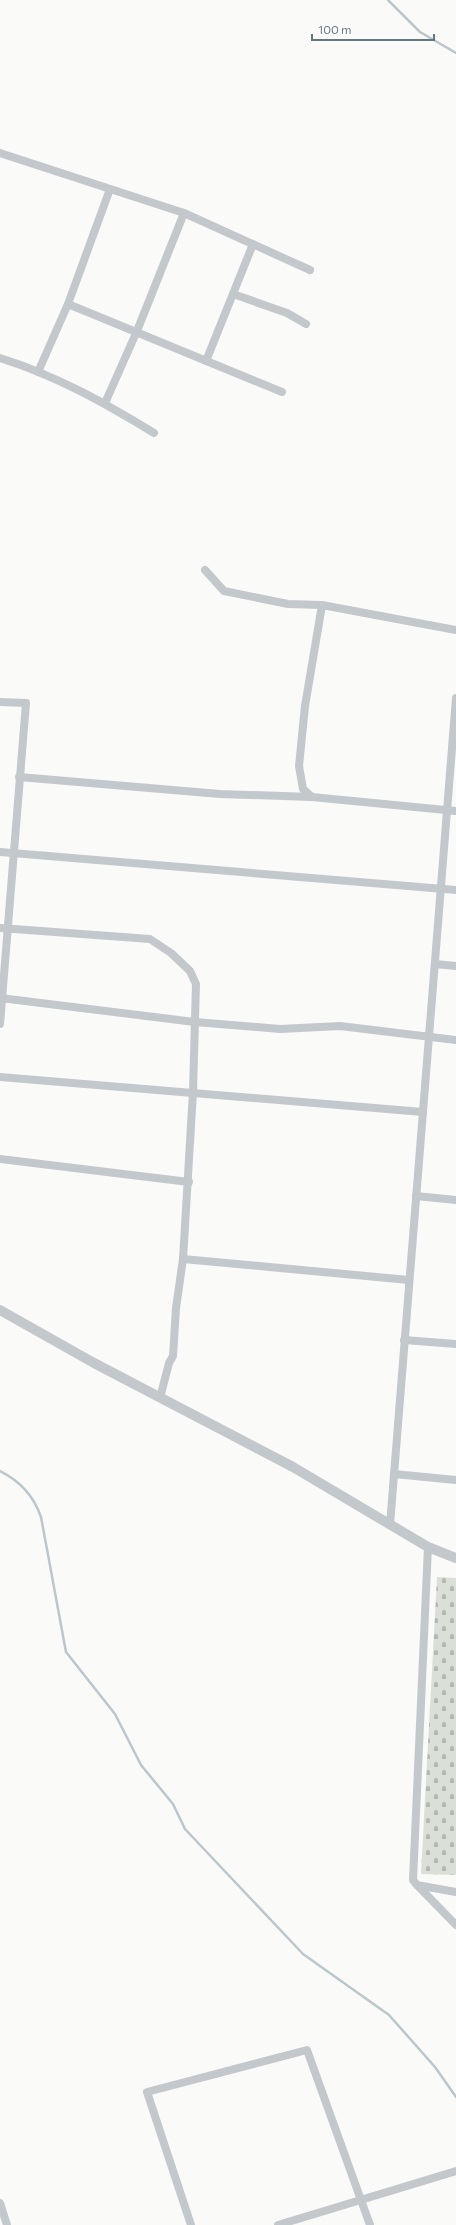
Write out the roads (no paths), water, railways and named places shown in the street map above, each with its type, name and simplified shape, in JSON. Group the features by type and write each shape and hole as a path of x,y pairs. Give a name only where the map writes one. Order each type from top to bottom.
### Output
{"street":[{"path":"0,153 184,213 310,270"},
{"path":"38,372 68,304 110,189"},
{"path":"105,403 137,331 184,213"},
{"path":"206,360 253,244"},
{"path":"233,294 287,313 306,324"},
{"path":"68,304 137,331 282,392"},
{"path":"0,358 38,372 105,403 154,433"},
{"path":"205,570 224,591 288,604 322,605 456,630"},
{"path":"312,797 303,788 299,766 305,706 322,605"},
{"path":"390,1525 456,698"},
{"path":"0,702 26,703 14,853 4,929 0,1024"},
{"path":"19,777 220,794 312,797 456,811"},
{"path":"0,852 456,890"},
{"path":"4,929 150,939 171,953 190,971 196,984 189,1182 183,1259 176,1308 173,1356 169,1363 160,1398"},
{"path":"435,964 456,966"},
{"path":"1,998 194,1022 280,1029 340,1026 456,1040"},
{"path":"0,1077 423,1112"},
{"path":"0,1159 189,1182"},
{"path":"416,1196 456,1200"},
{"path":"183,1259 409,1280"},
{"path":"0,1310 160,1398 293,1467 428,1547 456,1558"},
{"path":"404,1340 456,1344"},
{"path":"394,1474 456,1480"},
{"path":"428,1547 413,1880 456,1924"},
{"path":"417,1885 456,1892"},
{"path":"191,2225 147,2092 307,2050 370,2225"},
{"path":"278,2225 456,2171"},
{"path":"0,2203 7,2225"}],"waterway":[{"path":"388,0 420,32 456,53"},
{"path":"0,1471 20,1484 34,1502 41,1517 66,1652 115,1714 141,1765 173,1804 185,1829 303,1954 389,2015 435,2067 456,2097"}]}
